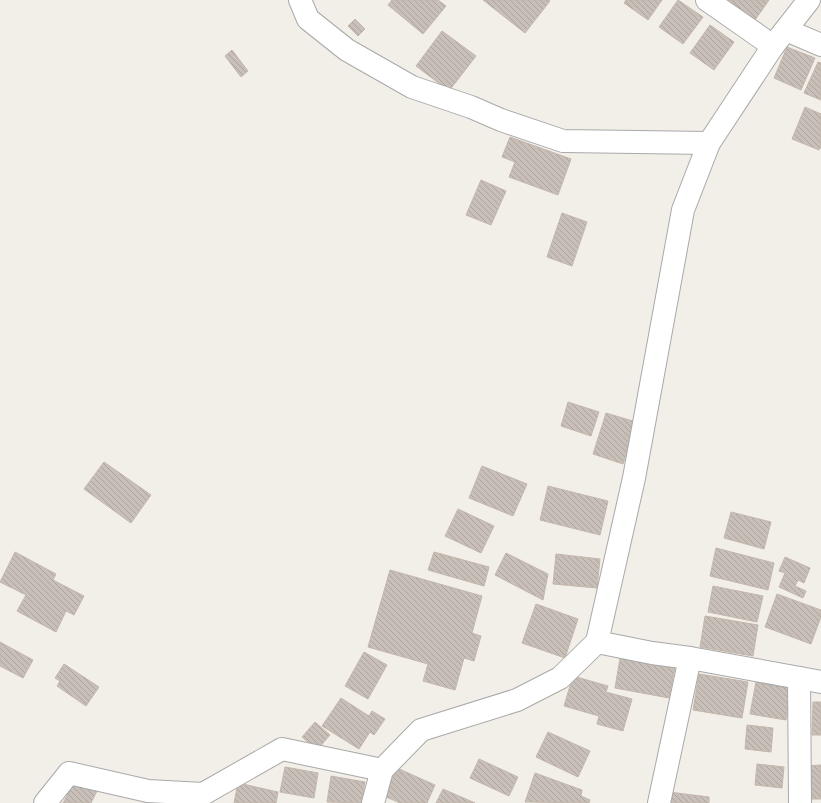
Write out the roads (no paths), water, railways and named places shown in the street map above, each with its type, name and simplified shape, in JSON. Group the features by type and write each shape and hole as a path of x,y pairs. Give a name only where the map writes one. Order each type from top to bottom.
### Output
{"street":[{"path":"300,0 308,18 347,50 412,87 471,107 502,120 563,141 709,143"},
{"path":"707,0 780,38 821,44"},
{"path":"373,803 382,770 421,730 517,700 560,678 597,642 634,478 682,210 709,143 780,38 809,0"},
{"path":"597,642 821,682"},
{"path":"659,803 690,658"},
{"path":"799,678 800,803"},
{"path":"45,803 69,773 148,791 203,794 282,749 382,770"}]}
